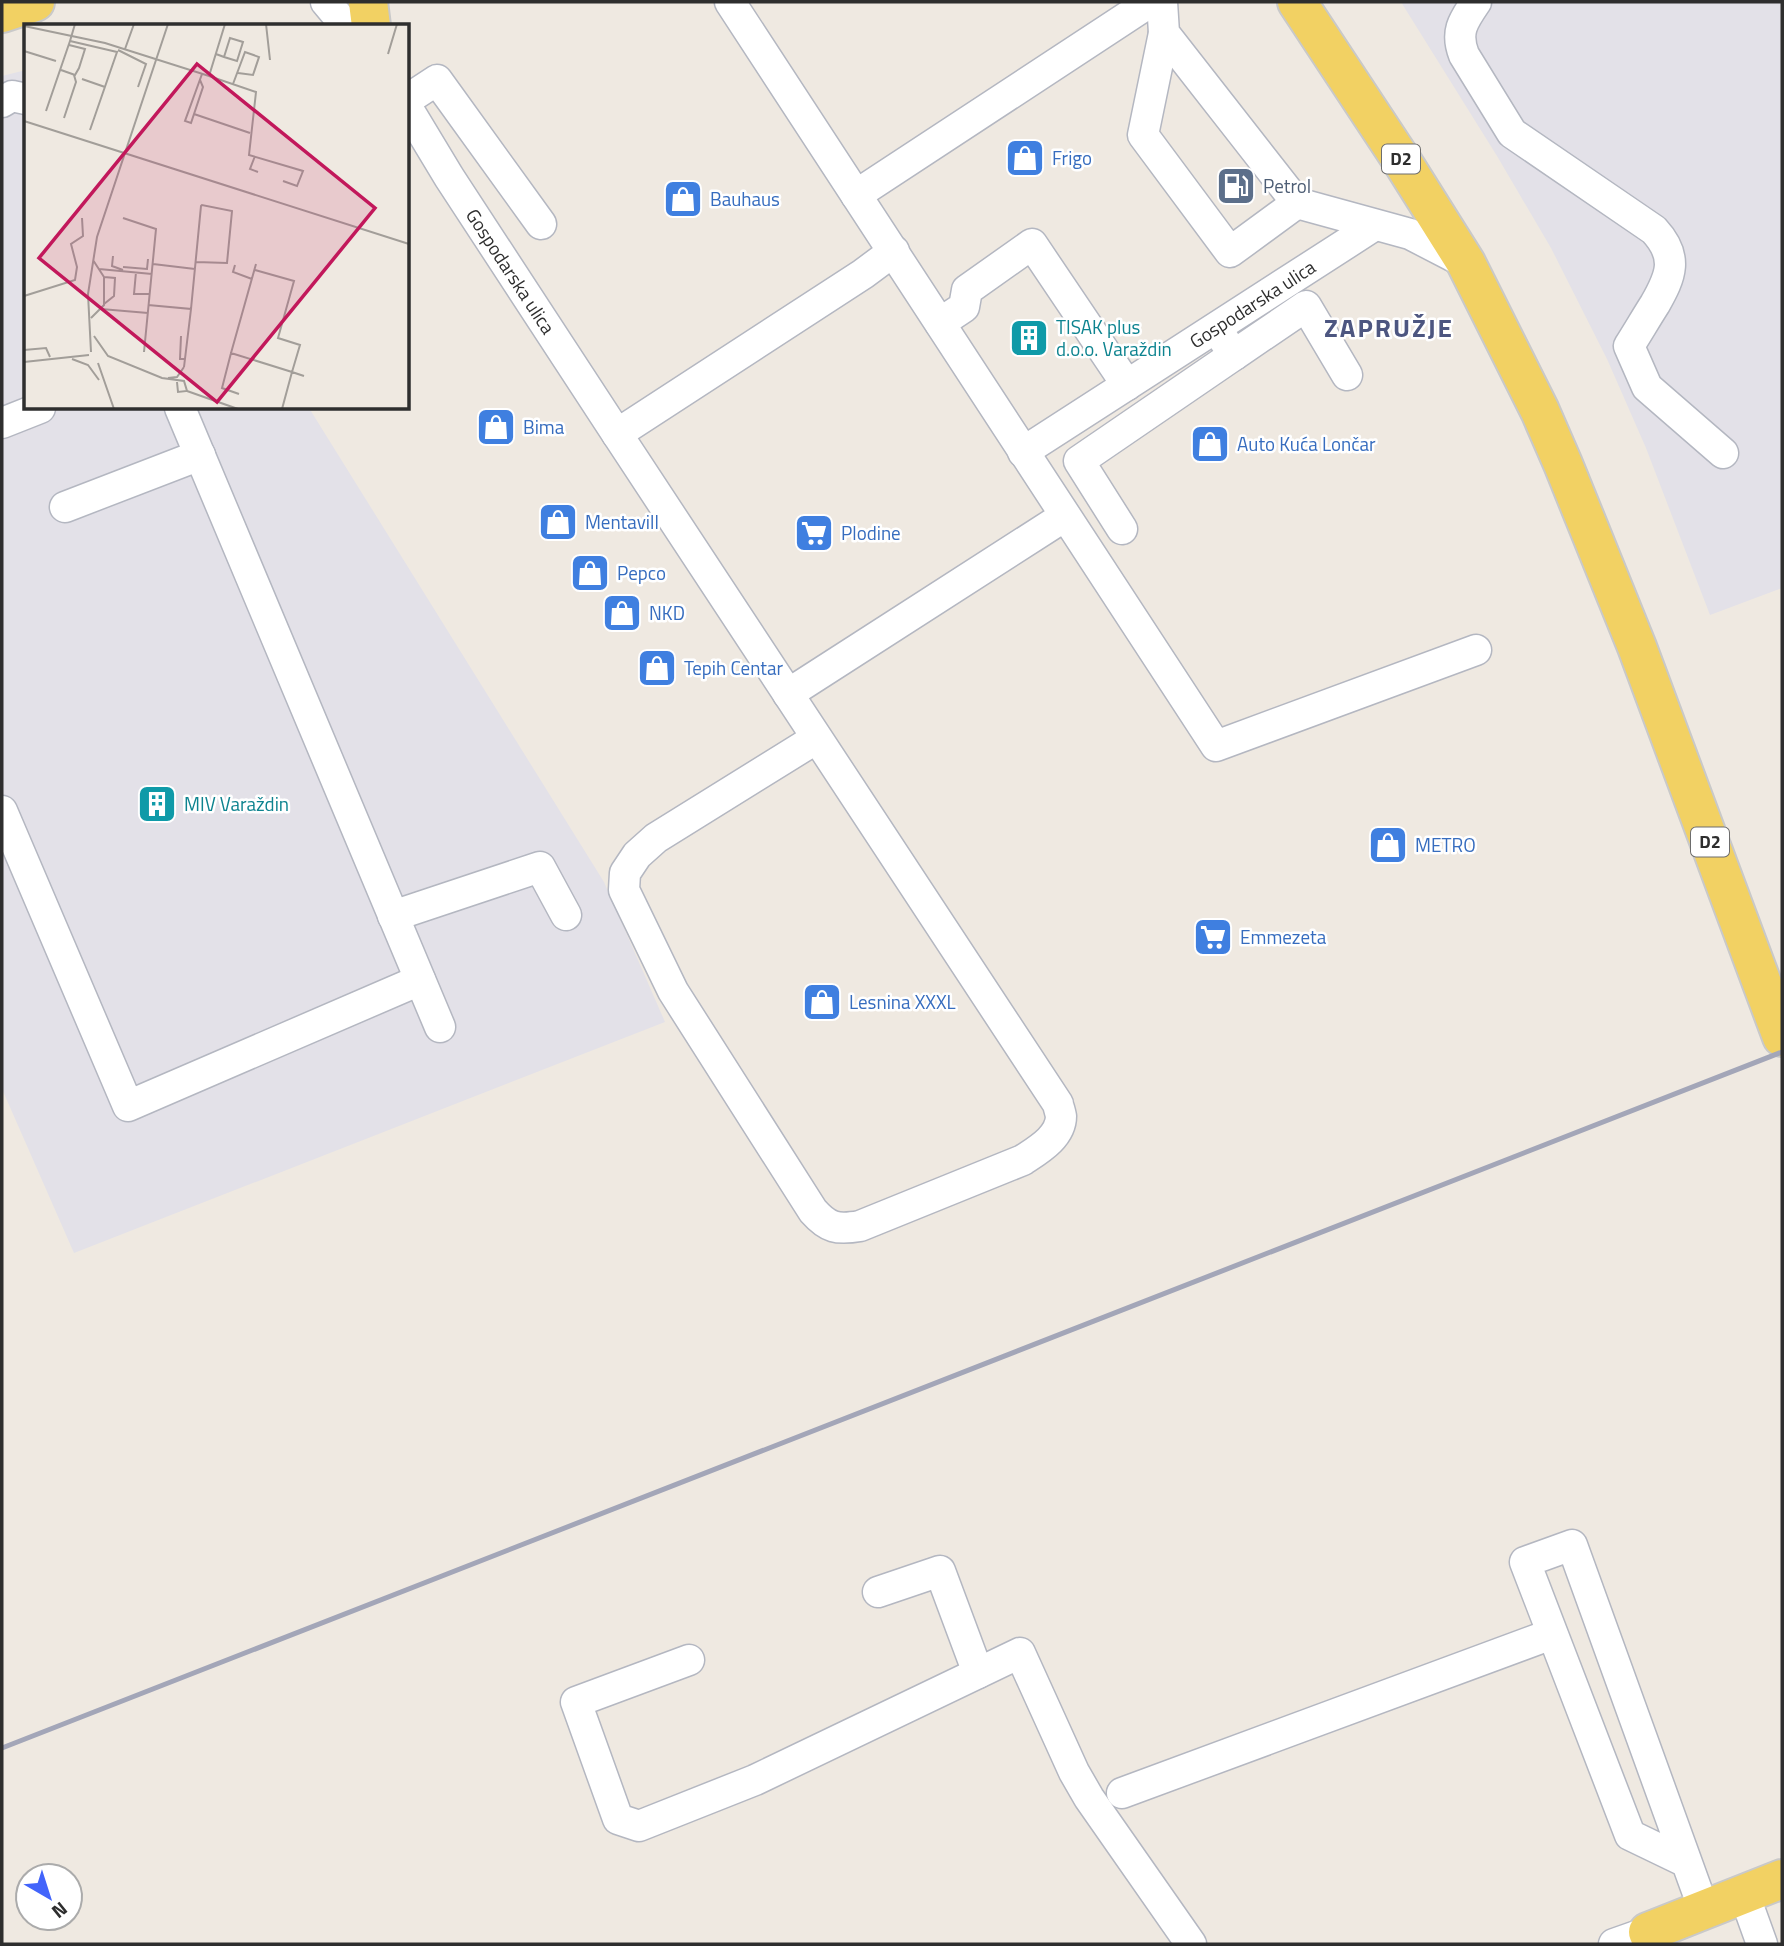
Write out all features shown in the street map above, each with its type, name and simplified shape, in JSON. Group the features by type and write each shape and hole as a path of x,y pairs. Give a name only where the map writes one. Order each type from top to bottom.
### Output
{"main road":[{"path":"2,13 35,2"},
{"path":"368,2 370,24"},
{"name":"D2","path":"1282,2 1333,56"},
{"name":"D2","path":"1297,2 1310,18 1466,263 1540,411 1637,647 1782,1037"},
{"path":"1638,1940 1782,1879"}],"street":[{"path":"326,2 344,24"},
{"path":"349,2 360,24"},
{"path":"730,2 1216,746 1476,650"},
{"path":"856,195 1150,2"},
{"path":"1163,2 1164,33 1143,135 1230,252 1297,204"},
{"path":"1476,2 1462,24 1460,42 1464,55 1512,133 1654,230 1667,248 1671,271 1667,284 1629,346 1647,387 1723,453"},
{"path":"1164,33 1297,204 1410,234 1466,263"},
{"path":"410,98 438,80 541,224"},
{"path":"2,102 12,96 24,99"},
{"name":"Gospodarska ulica","path":"410,112 449,177 1058,1104 1062,1115 1052,1138 1041,1149 1023,1160 860,1227 847,1228 823,1223 813,1211 673,990 624,890 625,873 637,855 656,838 817,738"},
{"name":"Gospodarska ulica","path":"1023,452 1375,225"},
{"path":"940,323 964,307 967,290 1032,244 1127,385"},
{"path":"617,434 863,274 894,251"},
{"path":"1122,529 1079,461 1306,306 1347,375"},
{"path":"1216,328 1234,355"},
{"path":"2,423 35,410"},
{"path":"181,410 440,1027"},
{"path":"65,507 200,454"},
{"path":"788,694 1065,516"},
{"path":"2,811 128,1106 421,980"},
{"path":"393,916 540,867 566,915"},
{"path":"1686,1861 1630,1835 1525,1562 1572,1545 1704,1910"},
{"path":"878,1592 940,1571 978,1673"},
{"path":"1122,1793 1552,1634"},
{"path":"689,1660 576,1702 618,1819 639,1826 755,1780 1020,1653 1089,1798 1191,1944"},
{"path":"1744,1894 1762,1944"}],"shaded area":[{"path":"1401,2 1782,2 1782,588 1710,615 1646,448 1607,359 1551,248"},
{"path":"24,70 24,410 310,410 604,882 665,1022 74,1253 2,1089 2,76"}],"railway":[{"path":"2,1748 1782,1052"}],"place":[{"name":"Frigo","path":"1025,158"},
{"name":"Petrol","path":"1236,186"},
{"name":"Bauhaus","path":"683,199"},
{"name":"TISAK plus d.o.o. Varaždin","path":"1029,338"},
{"name":"Bima","path":"496,427"},
{"name":"Auto Kuća Lončar","path":"1210,444"},
{"name":"Mentavill","path":"558,522"},
{"name":"Plodine","path":"814,533"},
{"name":"Pepco","path":"590,573"},
{"name":"NKD","path":"622,613"},
{"name":"Tepih Centar","path":"657,668"},
{"name":"MIV Varaždin","path":"157,804"},
{"name":"METRO","path":"1388,845"},
{"name":"Emmezeta","path":"1213,937"},
{"name":"Lesnina XXXL","path":"822,1002"}],"district":[{"name":"ZAPRUŽJE","path":"1389,328"}]}
